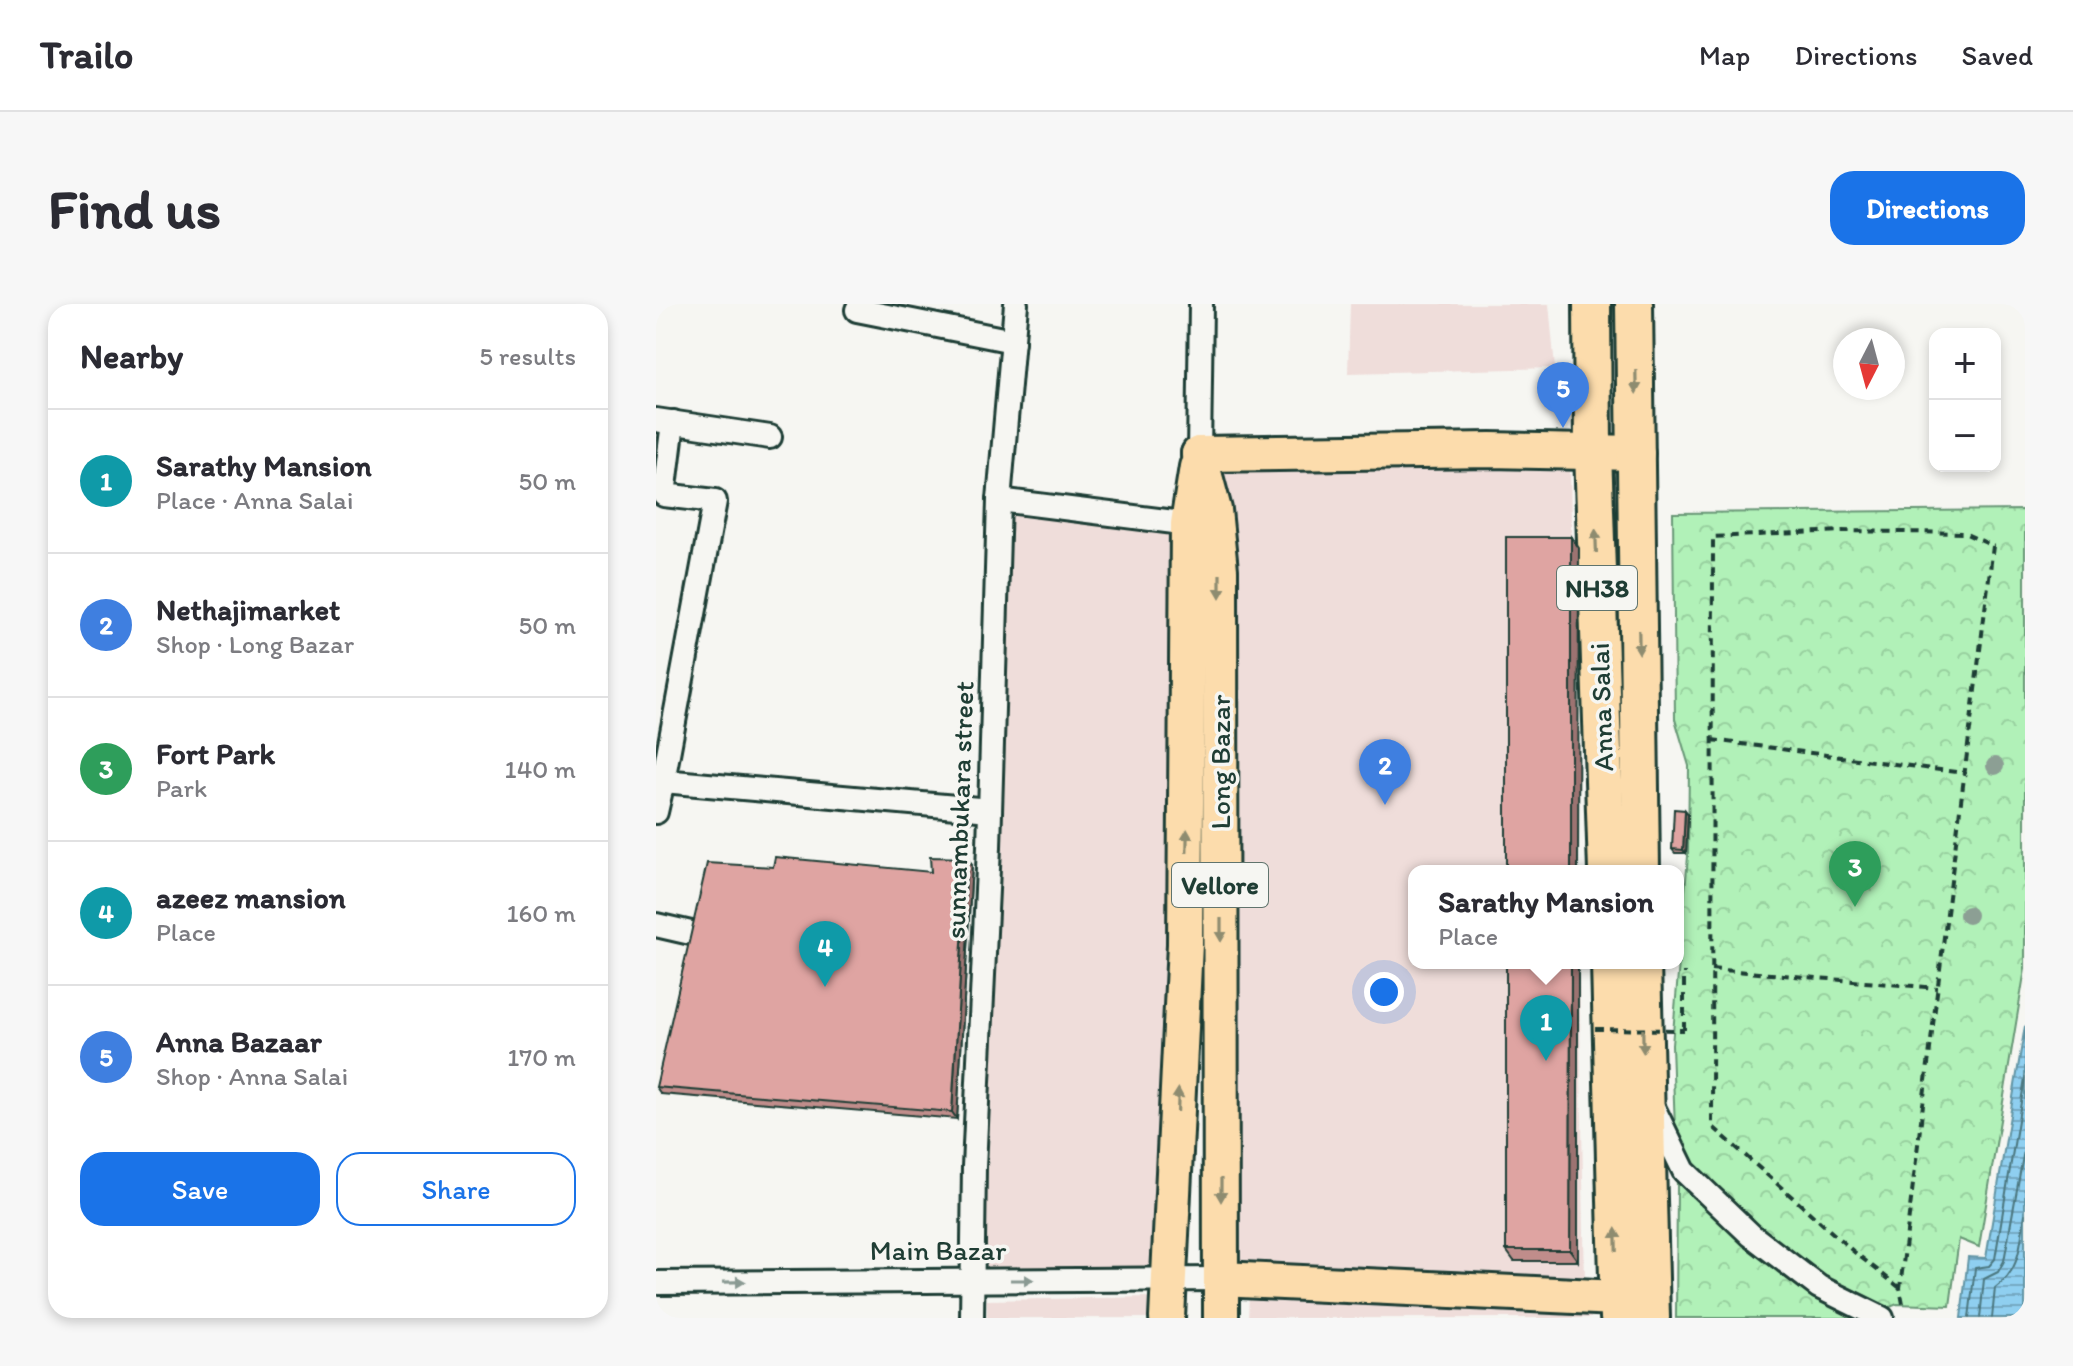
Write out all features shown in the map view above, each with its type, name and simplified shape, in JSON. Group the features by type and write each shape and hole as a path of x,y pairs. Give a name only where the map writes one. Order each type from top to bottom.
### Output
{"highway":[{"name":"Anna Salai","path":"1592,304 1593,451 1607,865"},
{"name":"Anna Salai","path":"1634,304 1641,865"},
{"path":"1610,969 1618,1308"},
{"path":"1642,969 1651,1318"}],"main road":[{"path":"1199,454 1637,453"},
{"name":"Long Bazar","path":"1199,454 1214,510 1202,526 1220,570 1221,1318"},
{"path":"1167,1318 1202,526"},
{"path":"1221,1279 1618,1308"}],"street":[{"name":"sunnambukara street","path":"972,1318 977,937 990,810 999,500 1016,304"},
{"name":"Long Bazar","path":"1199,454 1201,304"},
{"path":"857,310 1013,341"},
{"path":"656,812 715,501 664,495 664,421 770,437"},
{"path":"999,500 1202,526"},
{"path":"663,781 990,810"},
{"path":"656,925 727,941 739,938"},
{"path":"1643,1085 1684,1171 1751,1235 1819,1287 1882,1318"},
{"name":"Main Bazar","path":"656,1283 1221,1279"}],"path":[{"path":"1900,1288 1853,1251 1712,1126 1713,537 1842,531 1964,533 1993,546 1900,1288 1905,1318"},
{"path":"1712,740 1964,773"},
{"path":"1711,969 1937,988"},
{"path":"1595,1029 1684,1030 1684,972"}],"shaded area":[{"path":"1350,304 1549,304 1555,368 1348,373"},
{"path":"1213,464 1570,468 1577,865 1408,865 1408,969 1579,969 1585,1286 1230,1269"},
{"path":"1007,514 1179,534 1179,762 1152,1270 983,1269"},
{"path":"1249,1296 1591,1306 1591,1318 1248,1318"},
{"path":"1153,1297 1152,1318 987,1318 987,1300"}],"green space":[{"path":"2025,510 2025,969 1979,1247 1959,1239 1950,1306 1897,1304 1865,1318 1676,1318 1677,1186 1672,1045 1678,969 1684,969 1689,766 1675,719 1673,513"}],"water":[{"path":"2025,1026 2025,1318 1961,1318 1968,1257 1986,1258"}],"building":[{"path":"1506,537 1571,537 1571,865 1506,865"},
{"path":"1674,809 1685,810 1683,850 1672,849"},
{"path":"775,857 931,872 930,857 967,858 952,1112 656,1087 707,863 773,867"},
{"path":"1506,969 1571,969 1570,1250 1506,1250"}],"place":[{"name":"Anna Bazaar","path":"1563,428"},
{"name":"Nethajimarket","path":"1385,805"},
{"name":"Fort Park","path":"1855,907"},
{"name":"azeez mansion","path":"825,987"},
{"name":"Sarathy Mansion","path":"1546,1061"}]}
